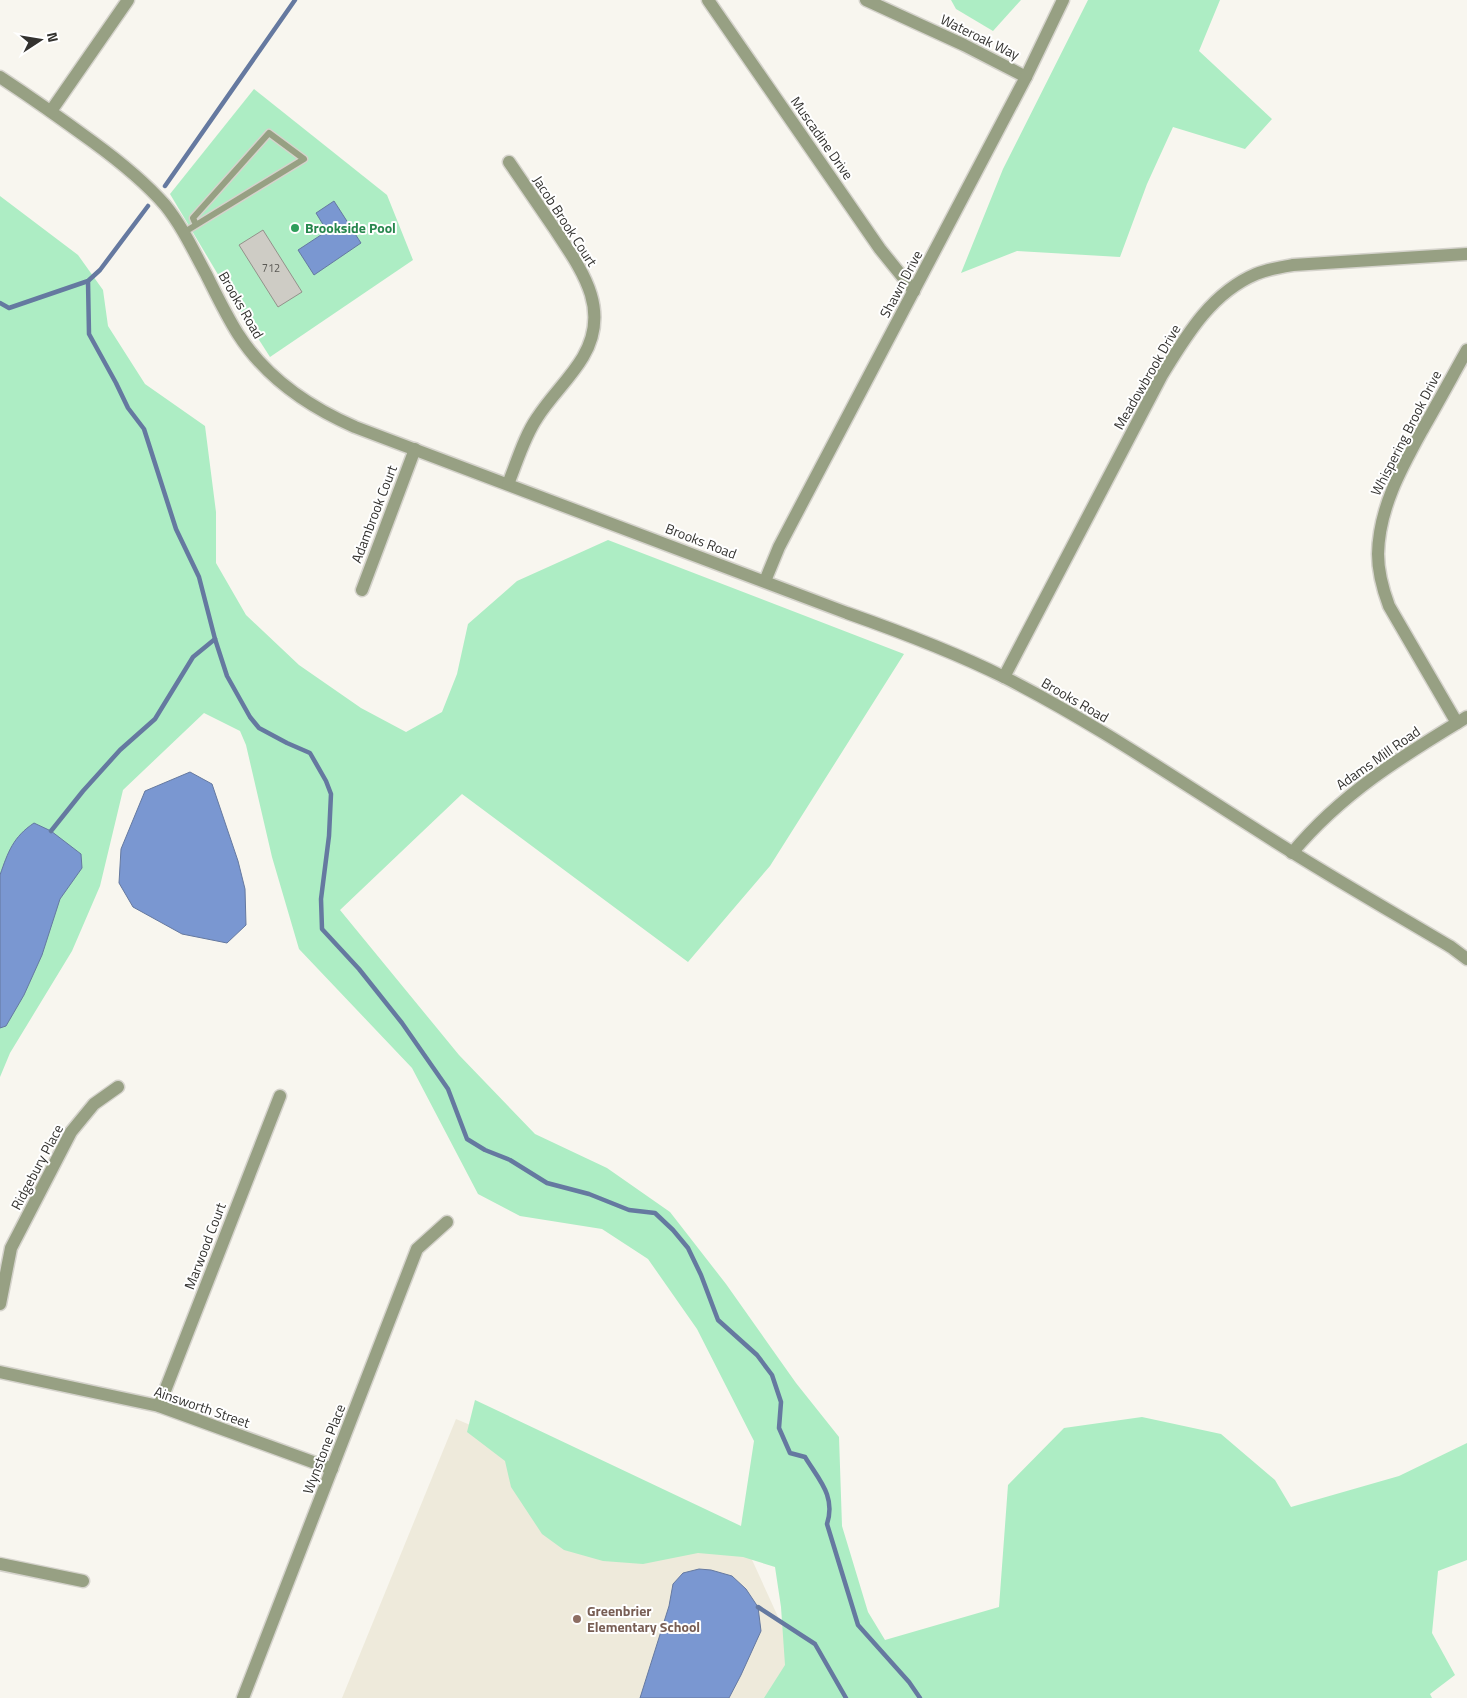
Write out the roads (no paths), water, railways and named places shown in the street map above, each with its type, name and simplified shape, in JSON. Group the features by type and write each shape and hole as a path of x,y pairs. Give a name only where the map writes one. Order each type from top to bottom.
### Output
{"street":[{"path":"51,111 128,0"},
{"name":"Muscadine Drive","path":"708,0 880,249 914,291"},
{"name":"Wateroak Way","path":"866,0 964,45 1026,77"},
{"name":"Shawn Drive","path":"765,581 779,547 1026,77 1063,0"},
{"name":"Brooks Road","path":"0,77 51,111 121,163 145,184 164,204 183,233 238,334 254,355 272,375 301,398 327,415 913,636 1004,677 1092,727 1292,853 1451,947 1467,959"},
{"name":"Jacob Brook Court","path":"508,484 529,431 548,402 584,355 591,337 595,318 590,291 581,270 509,162"},
{"name":"Meadowbrook Drive","path":"1004,677 1162,375 1189,332 1202,315 1223,295 1238,283 1255,274 1293,265 1467,254"},
{"name":"Whispering Brook Drive","path":"1462,720 1389,606 1383,590 1378,555 1385,510 1395,482 1467,350"},
{"name":"Adambrook Court","path":"362,590 415,449"},
{"name":"Adams Mill Road","path":"1292,853 1313,828 1371,778 1462,720"},
{"name":"Ridgebury Place","path":"0,1304 11,1248 71,1132 94,1104 118,1087"},
{"name":"Marwood Court","path":"159,1406 280,1096"},
{"name":"Wynstone Place","path":"243,1698 417,1249 447,1222"},
{"name":"Ainsworth Street","path":"0,1372 159,1406 332,1469"},
{"path":"0,1564 83,1581"}],"lane":[{"path":"183,233 304,159 269,133 193,218 196,225"}],"water":[{"path":"334,201 361,243 314,275 298,250 327,231 316,213"},
{"path":"190,772 212,784 238,861 245,889 246,925 227,943 182,934 133,907 119,883 121,849 145,791"},
{"path":"34,823 51,831 81,854 82,868 60,899 42,955 24,995 6,1026 0,1028 0,875 12,846 21,834"},
{"path":"699,1569 711,1570 732,1576 746,1589 758,1607 761,1631 741,1675 729,1698 640,1698 669,1606 673,1584 683,1573"}],"waterway":[{"path":"165,186 295,0"},
{"path":"0,303 9,308 88,281 100,270 148,206"},
{"path":"88,281 89,334 128,408 144,429 176,529 199,577 227,676 250,717 259,728 310,753 331,794 329,836 321,899 322,929 359,969 402,1023 448,1089 467,1139 485,1150 510,1160 547,1183 589,1194 629,1210 655,1213 688,1248 701,1275 718,1320 757,1355 772,1375 781,1402 779,1428 790,1453 805,1457 825,1489 829,1505 827,1524 858,1625 909,1682 920,1698"},
{"path":"51,831 83,791 120,750 155,719 193,657 215,639"},
{"path":"758,1607 815,1644 846,1698"}],"place":[{"name":"Brookside Pool","path":"295,228"},
{"name":"Greenbrier Elementary School","path":"577,1619"}]}
